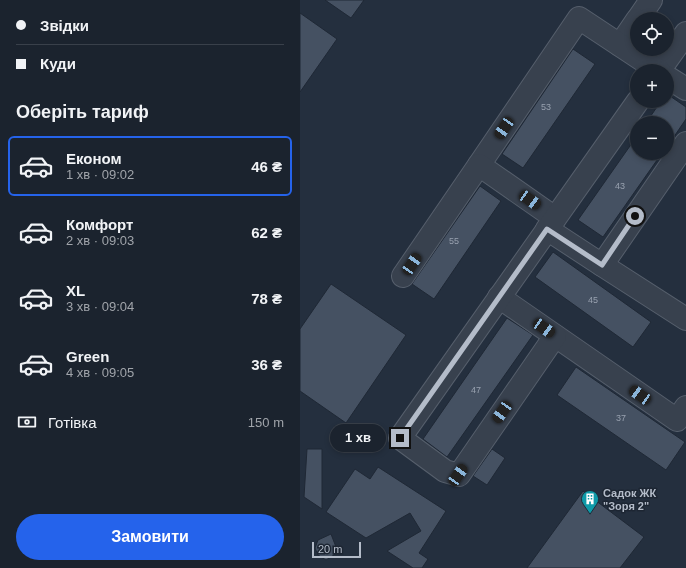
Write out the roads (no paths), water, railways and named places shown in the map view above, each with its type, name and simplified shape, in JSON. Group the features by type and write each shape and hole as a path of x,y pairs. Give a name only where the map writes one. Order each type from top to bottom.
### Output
{"lane":[{"path":"642,12 651,0"},
{"path":"403,276 579,18 648,64"},
{"path":"620,45 630,30"},
{"path":"664,64 686,33"},
{"path":"674,81 686,89"},
{"path":"555,336 458,475 446,471 400,438 633,108"},
{"path":"602,265 686,143"},
{"path":"479,165 602,265 686,319"},
{"path":"499,297 677,420 686,407"}],"place":[{"name":"Садок ЖК \"Зоря 2\"","path":"590,514"}]}
